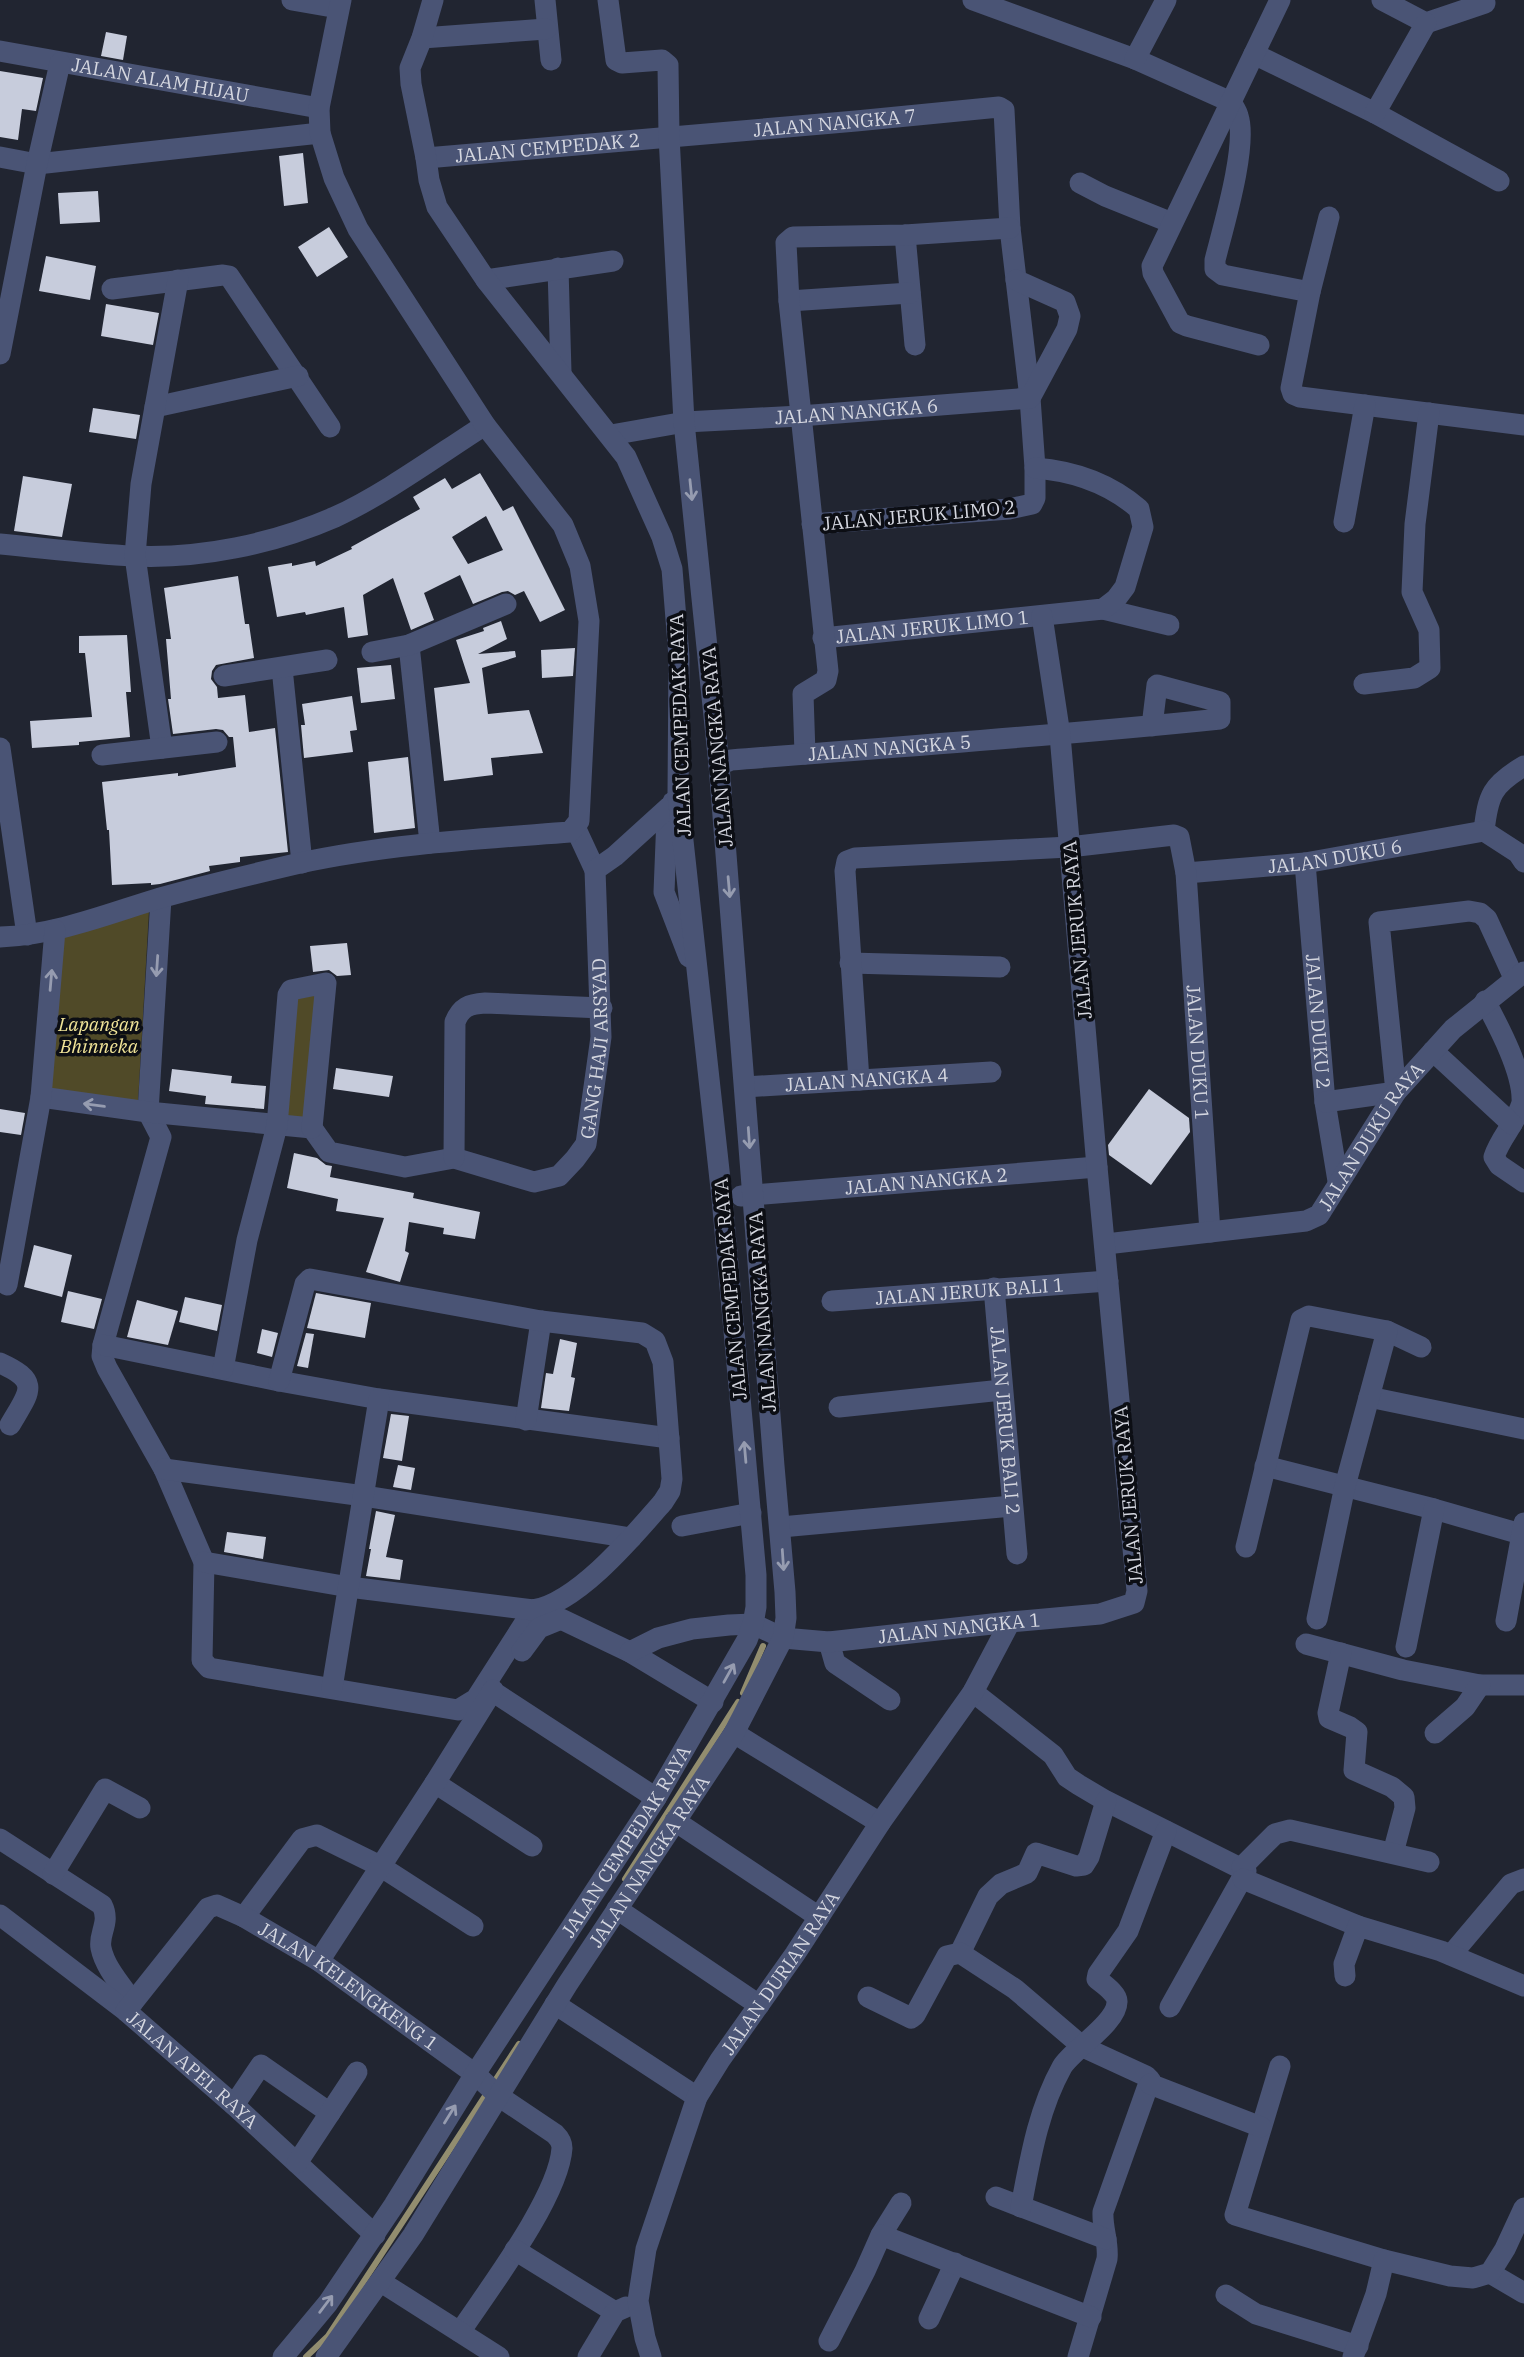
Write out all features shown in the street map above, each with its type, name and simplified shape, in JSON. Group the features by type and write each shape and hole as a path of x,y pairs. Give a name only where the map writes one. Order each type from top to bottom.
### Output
{"street":[{"path":"0,937 55,930 161,898 302,863 430,843 570,832 579,821 589,621 586,591 576,556 563,526 485,425 358,229 334,178 320,133 319,108 339,4 292,0"},
{"name":"JALAN CEMPEDAK RAYA","path":"283,2357 328,2303 375,2235 713,1702 753,1624 756,1607 751,1513 722,1198 699,981 674,801 679,657 672,569 638,478 611,435 486,279 437,207 429,180 410,76 414,54 422,38 433,0"},
{"path":"545,0 551,60"},
{"name":"JALAN NANGKA RAYA","path":"326,2357 413,2235 555,2004 734,1733 783,1638 786,1618 781,1527 719,765 684,422 669,136 668,65 662,60 622,63 616,60 608,0"},
{"path":"973,0 1135,60 1231,102 1239,117 1240,142 1215,269 1223,275 1310,292"},
{"path":"1135,60 1166,0"},
{"path":"1259,345 1186,326 1175,316 1152,266 1280,0"},
{"path":"1382,0 1426,23"},
{"path":"1375,113 1426,23 1485,2"},
{"path":"422,38 547,29"},
{"name":"JALAN ALAM HIJAU","path":"0,51 319,108"},
{"path":"1254,54 1375,113 1499,181"},
{"path":"0,354 37,164 60,63"},
{"name":"JALAN NANGKA 7","path":"669,136 999,107 1004,110 1005,117 1010,228"},
{"path":"0,157 37,164 320,133"},
{"name":"JALAN CEMPEDAK 2","path":"426,158 669,136"},
{"path":"1080,183 1172,223"},
{"path":"1329,217 1310,292 1291,388 1293,394 1524,425"},
{"path":"805,754 803,694 826,680 828,671 789,300 786,243 793,237 905,235 1010,228 1030,398 1035,468 1079,474 1123,495 1139,509 1143,527 1125,587 1103,610"},
{"path":"905,235 915,345"},
{"path":"486,279 613,261"},
{"path":"558,268 561,372"},
{"path":"112,289 229,276 330,427"},
{"path":"1016,279 1065,302 1070,316 1067,329 1030,398"},
{"path":"162,748 135,556 141,484 178,280"},
{"path":"789,300 910,293"},
{"path":"155,407 298,376"},
{"name":"JALAN NANGKA 6","path":"611,435 684,422 1030,398"},
{"path":"1344,522 1365,405"},
{"path":"1364,684 1414,678 1430,668 1429,630 1412,592 1415,524 1429,413"},
{"path":"0,544 135,556 232,548 275,539 337,516 485,425"},
{"name":"JALAN JERUK LIMO 2","path":"812,524 1029,506 1035,498 1035,468"},
{"path":"372,652 409,645 506,604"},
{"path":"1042,616 1103,610 1169,625"},
{"name":"JALAN JERUK LIMO 1","path":"823,638 1042,616"},
{"name":"JALAN JERUK RAYA","path":"1042,616 1060,735 1097,1167 1138,1591 1134,1602"},
{"path":"409,645 430,843"},
{"path":"679,657 709,653"},
{"path":"224,676 327,660"},
{"path":"282,668 302,863"},
{"name":"JALAN NANGKA 5","path":"719,765 731,760 1152,726"},
{"path":"102,755 217,742"},
{"path":"0,748 27,935"},
{"path":"1524,766 1496,786 1487,803 1484,831 1518,853 1524,862"},
{"path":"575,827 595,870 615,856 674,801"},
{"name":"JALAN DUKU 6","path":"1186,873 1305,863 1484,831"},
{"name":"JALAN DUKU 1","path":"1069,847 1174,835 1181,840 1186,873 1210,1233"},
{"path":"859,1080 850,963 845,871 847,861 855,858 1069,847"},
{"name":"JALAN DUKU 2","path":"1305,863 1325,1102 1338,1181"},
{"name":"GANG HAJI ARSYAD","path":"313,1128 329,1152 405,1167 454,1158 534,1182 559,1176 586,1144 601,1037 595,870"},
{"path":"161,898 148,1112 161,1137 102,1356 164,1469 204,1562 204,1665 458,1710 476,1699 534,1610"},
{"path":"1325,1102 1395,1092 1379,922 1469,911 1480,913 1487,919 1519,975"},
{"path":"7,1285 41,1097 55,930"},
{"path":"850,963 1000,967"},
{"name":"JALAN DUKU RAYA","path":"1106,1244 1306,1222 1319,1215 1395,1092 1452,1029 1519,975"},
{"path":"41,1097 148,1112 277,1126 313,1128 327,983 291,990 288,995 277,1126 247,1240 223,1369"},
{"path":"1486,1001 1519,1068 1523,1086 1522,1102 1494,1157 1499,1165 1524,1182"},
{"path":"454,1158 455,1022 460,1009 485,1003 602,1008"},
{"path":"1433,1051 1512,1124"},
{"name":"JALAN NANGKA 4","path":"746,1087 990,1072"},
{"name":"JALAN NANGKA 2","path":"722,1198 1097,1167"},
{"path":"204,1562 349,1587 534,1610 544,1608 575,1590 631,1538 670,1491 672,1479 663,1362 655,1341 642,1333 541,1321 310,1279 305,1284 279,1381"},
{"name":"JALAN JERUK BALI 1","path":"832,1301 1108,1281"},
{"name":"JALAN JERUK BALI 2","path":"994,1288 1017,1554"},
{"path":"1246,1547 1301,1320 1309,1316 1387,1331 1421,1347"},
{"path":"526,1420 541,1321"},
{"path":"1317,1619 1345,1486 1387,1331"},
{"path":"103,1345 379,1399 669,1438"},
{"path":"0,1363 23,1375 28,1383 28,1393 10,1425"},
{"path":"839,1407 1002,1390"},
{"path":"1369,1397 1524,1430"},
{"path":"332,1688 379,1399"},
{"path":"1265,1466 1523,1531 1506,1621"},
{"path":"164,1469 364,1496 631,1538"},
{"path":"781,1527 1012,1506"},
{"path":"1406,1647 1434,1509"},
{"path":"682,1526 751,1513"},
{"name":"JALAN NANGKA 1","path":"783,1638 829,1642 1100,1614 1134,1602"},
{"path":"319,1961 492,1691 539,1628 561,1619 630,1652 713,1702"},
{"name":"JALAN DURIAN RAYA","path":"651,2357 638,2301 646,2249 697,2097 880,1823 973,1692 1010,1622"},
{"path":"630,1652 658,1638 692,1629 753,1624 783,1638"},
{"path":"829,1642 835,1663 890,1700"},
{"path":"1306,1644 1403,1670 1479,1685 1524,1685"},
{"path":"1341,1653 1329,1718 1356,1732 1354,1770 1392,1787 1404,1797 1405,1808 1393,1853"},
{"path":"1435,1732 1465,1707 1479,1685"},
{"path":"492,1691 652,1795"},
{"path":"973,1692 1053,1755 1067,1777 1105,1801 1242,1873 1358,1926 1451,1955 1524,1986"},
{"path":"734,1733 880,1823"},
{"path":"435,1783 532,1846"},
{"path":"53,1874 105,1788 140,1808"},
{"path":"960,1953 988,1896 1001,1884 1027,1873 1036,1853 1084,1866 1105,1801"},
{"path":"675,1821 819,1917"},
{"path":"1170,2007 1242,1873 1275,1834 1290,1830 1429,1862"},
{"path":"1021,2207 1035,2136 1063,2065 1110,2018 1117,2006 1118,2000 1097,1979 1098,1974 1129,1931 1166,1831"},
{"path":"244,1917 302,1839 317,1835 380,1866 473,1926"},
{"path":"0,1839 102,1905 106,1914 100,1947 129,2007"},
{"path":"1451,1955 1511,1884 1524,1879"},
{"name":"JALAN KELENGKENG 1","path":"129,2007 208,1908 217,1905 244,1917 319,1961 475,2074 500,2097 555,2134 561,2140 562,2149 554,2178 543,2202 515,2250 460,2332"},
{"path":"617,1909 759,2005"},
{"name":"JALAN APEL RAYA","path":"0,1915 129,2007 375,2235"},
{"path":"1345,1976 1344,1964 1358,1926"},
{"path":"868,1997 911,2018 947,1956 960,1953 1015,1989 1083,2047 1150,2080 1103,2212 1107,2259 1078,2357"},
{"path":"555,2004 697,2097"},
{"path":"234,2105 261,2065 330,2113"},
{"path":"1280,2066 1235,2215 1384,2260 1450,2276 1473,2278 1490,2273 1505,2249 1524,2208"},
{"path":"297,2163 357,2072"},
{"path":"1150,2084 1261,2127"},
{"path":"996,2197 1106,2239"},
{"path":"829,2341 881,2235 901,2203"},
{"path":"881,2235 1091,2317"},
{"path":"515,2250 615,2312"},
{"path":"1226,2295 1256,2314 1355,2351 1376,2294 1384,2260"},
{"path":"929,2319 955,2263"},
{"path":"1490,2273 1524,2293"},
{"path":"381,2282 499,2357"},
{"path":"588,2357 615,2312 638,2301"}],"green space":[{"name":"Lapangan Bhinneka","path":"149,911 138,1102 51,1092 62,937"},
{"path":"326,983 312,1128 277,1128 291,990"}],"building":[{"path":"106,32 127,36 123,60 101,56"},
{"path":"0,71 43,78 36,111 22,109 18,140 0,137"},
{"path":"303,153 308,203 284,206 279,156"},
{"path":"98,191 100,222 60,224 58,193"},
{"path":"329,227 348,257 317,277 298,247"},
{"path":"46,256 96,266 90,300 39,291"},
{"path":"106,304 159,313 153,345 101,336"},
{"path":"93,408 140,415 136,439 89,432"},
{"path":"480,473 503,511 513,506 565,610 540,622 524,591 515,595 508,591 502,592 473,604 460,575 424,593 434,620 411,630 393,578 363,595 368,635 348,638 344,607 306,615 305,612 277,617 268,567 315,561 316,566 352,549 351,547 420,509 413,497 445,478 452,489","holes":["486,516 503,550 468,564 452,537"]},
{"path":"23,476 72,484 62,537 14,531"},
{"path":"238,576 245,624 249,624 254,658 216,665 211,679 217,687 218,698 245,695 249,732 275,728 288,852 240,857 240,862 209,866 210,871 160,884 112,885 109,830 102,782 178,773 178,776 236,767 233,737 229,737 223,730 173,734 168,699 171,699 166,639 171,639 164,588"},
{"path":"501,621 507,639 478,654 515,651 516,657 482,668 488,714 529,710 543,753 491,758 493,775 444,781 434,688 470,683 456,640 484,631 483,628"},
{"path":"127,635 131,692 126,692 130,737 79,742 79,745 32,748 30,721 92,717 85,653 79,653 79,636"},
{"path":"575,648 573,676 542,678 541,650"},
{"path":"391,665 395,699 361,703 357,668"},
{"path":"352,696 357,730 350,731 353,752 304,758 301,725 305,725 302,704"},
{"path":"408,757 415,828 374,833 368,762"},
{"path":"347,943 351,975 337,976 329,970 313,972 310,946"},
{"path":"336,1068 393,1076 389,1097 333,1089"},
{"path":"172,1069 232,1076 231,1083 266,1086 264,1109 205,1104 206,1096 169,1091"},
{"path":"1149,1089 1189,1118 1190,1132 1151,1185 1109,1155 1108,1145"},
{"path":"0,1109 25,1113 21,1135 0,1132"},
{"path":"294,1153 317,1158 332,1166 330,1177 414,1193 413,1198 480,1212 475,1239 443,1234 444,1228 409,1222 405,1251 409,1253 400,1282 366,1272 384,1218 336,1211 338,1199 287,1188"},
{"path":"34,1245 72,1255 62,1297 24,1287"},
{"path":"68,1291 102,1299 94,1329 61,1322"},
{"path":"316,1293 371,1303 365,1338 307,1328"},
{"path":"185,1297 222,1305 217,1331 179,1322"},
{"path":"137,1300 178,1311 168,1345 127,1337"},
{"path":"262,1329 278,1333 272,1357 257,1353"},
{"path":"306,1333 314,1334 308,1368 297,1366"},
{"path":"560,1339 577,1343 571,1377 575,1378 569,1411 541,1408 546,1373 553,1374"},
{"path":"391,1414 409,1416 402,1461 383,1458"},
{"path":"398,1465 415,1468 411,1490 393,1487"},
{"path":"376,1511 395,1515 386,1557 403,1560 400,1580 366,1576"},
{"path":"227,1532 266,1537 263,1559 224,1552"}],"waterway":[{"path":"743,1693 763,1646"},
{"path":"625,1879 738,1702"},
{"path":"306,2357 328,2336 519,2044"}]}
